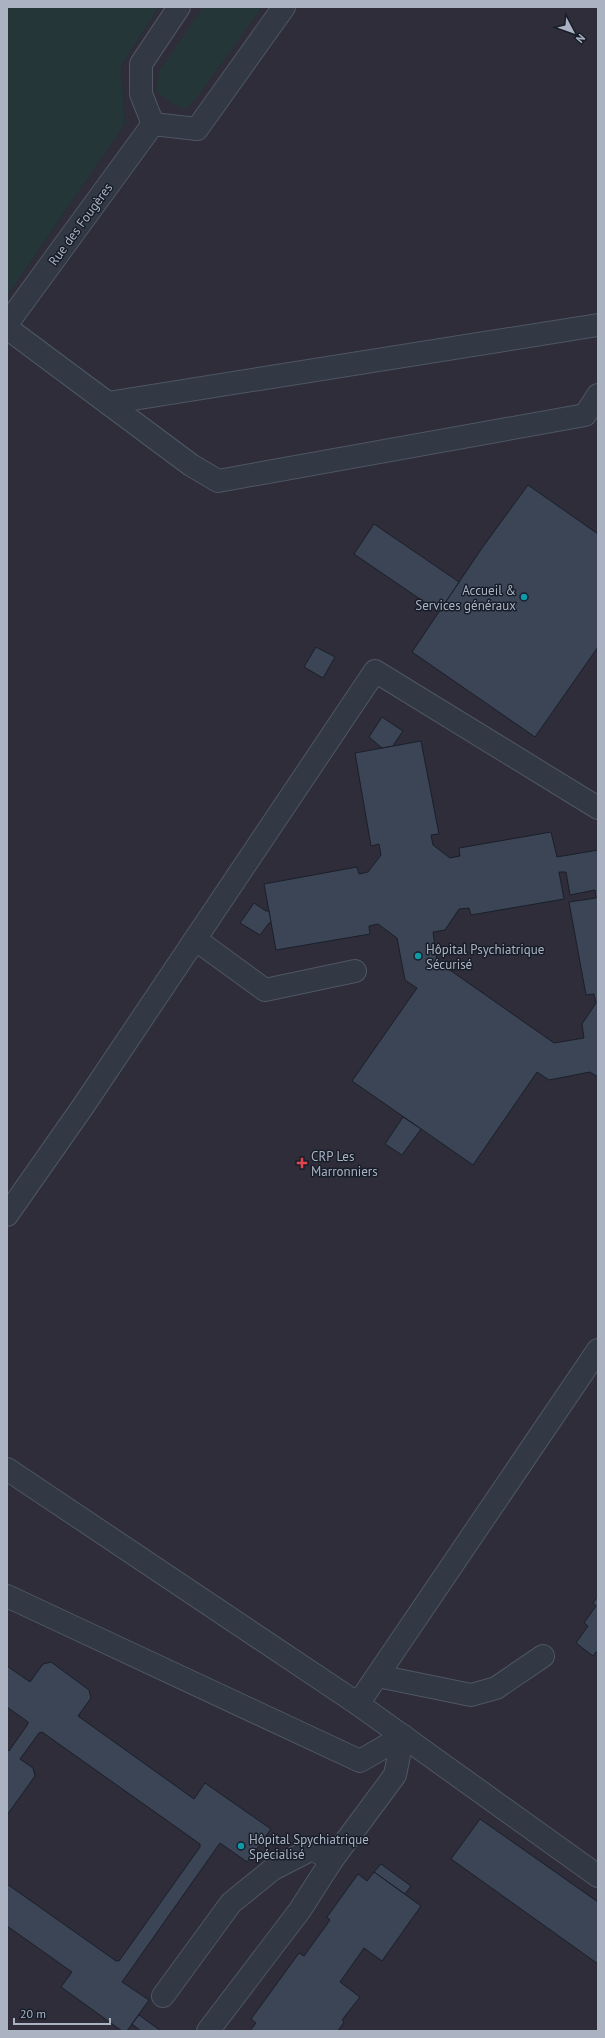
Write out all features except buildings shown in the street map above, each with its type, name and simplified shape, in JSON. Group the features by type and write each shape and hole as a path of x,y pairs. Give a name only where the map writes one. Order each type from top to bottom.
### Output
{"street":[{"path":"179,7 142,64 141,94 153,124 198,129 284,7"},
{"name":"Rue des Fougères","path":"7,324 153,124"},
{"path":"108,403 598,326"},
{"path":"7,328 191,464 218,481 585,415 598,395"},
{"path":"7,1215 375,671 598,808"},
{"path":"195,939 266,990 355,970"},
{"path":"358,1704 598,1350"},
{"path":"7,1469 358,1704 598,1876"},
{"path":"7,1596 360,1761 403,1736"},
{"path":"378,1676 471,1695 496,1688 543,1656"},
{"path":"208,2031 300,1910 332,1860 395,1775 403,1736"},
{"path":"163,1996 230,1903 273,1869 312,1849 332,1860"}],"shaded area":[{"path":"7,7 159,7 121,66 125,124 7,296"},
{"name":"CRP Les Marronniers","path":"159,7 598,7 598,2031 7,2031 7,296 125,124 121,66"},
{"path":"203,7 262,7 196,99 185,109 172,104 156,91 159,71"}],"place":[{"name":"Accueil & Services généraux","path":"524,597"},
{"name":"Hôpital Psychiatrique Sécurisé","path":"418,956"},
{"name":"CRP Les Marronniers","path":"302,1163"},
{"name":"Hôpital Spychiatrique Spécialisé","path":"241,1846"}]}
